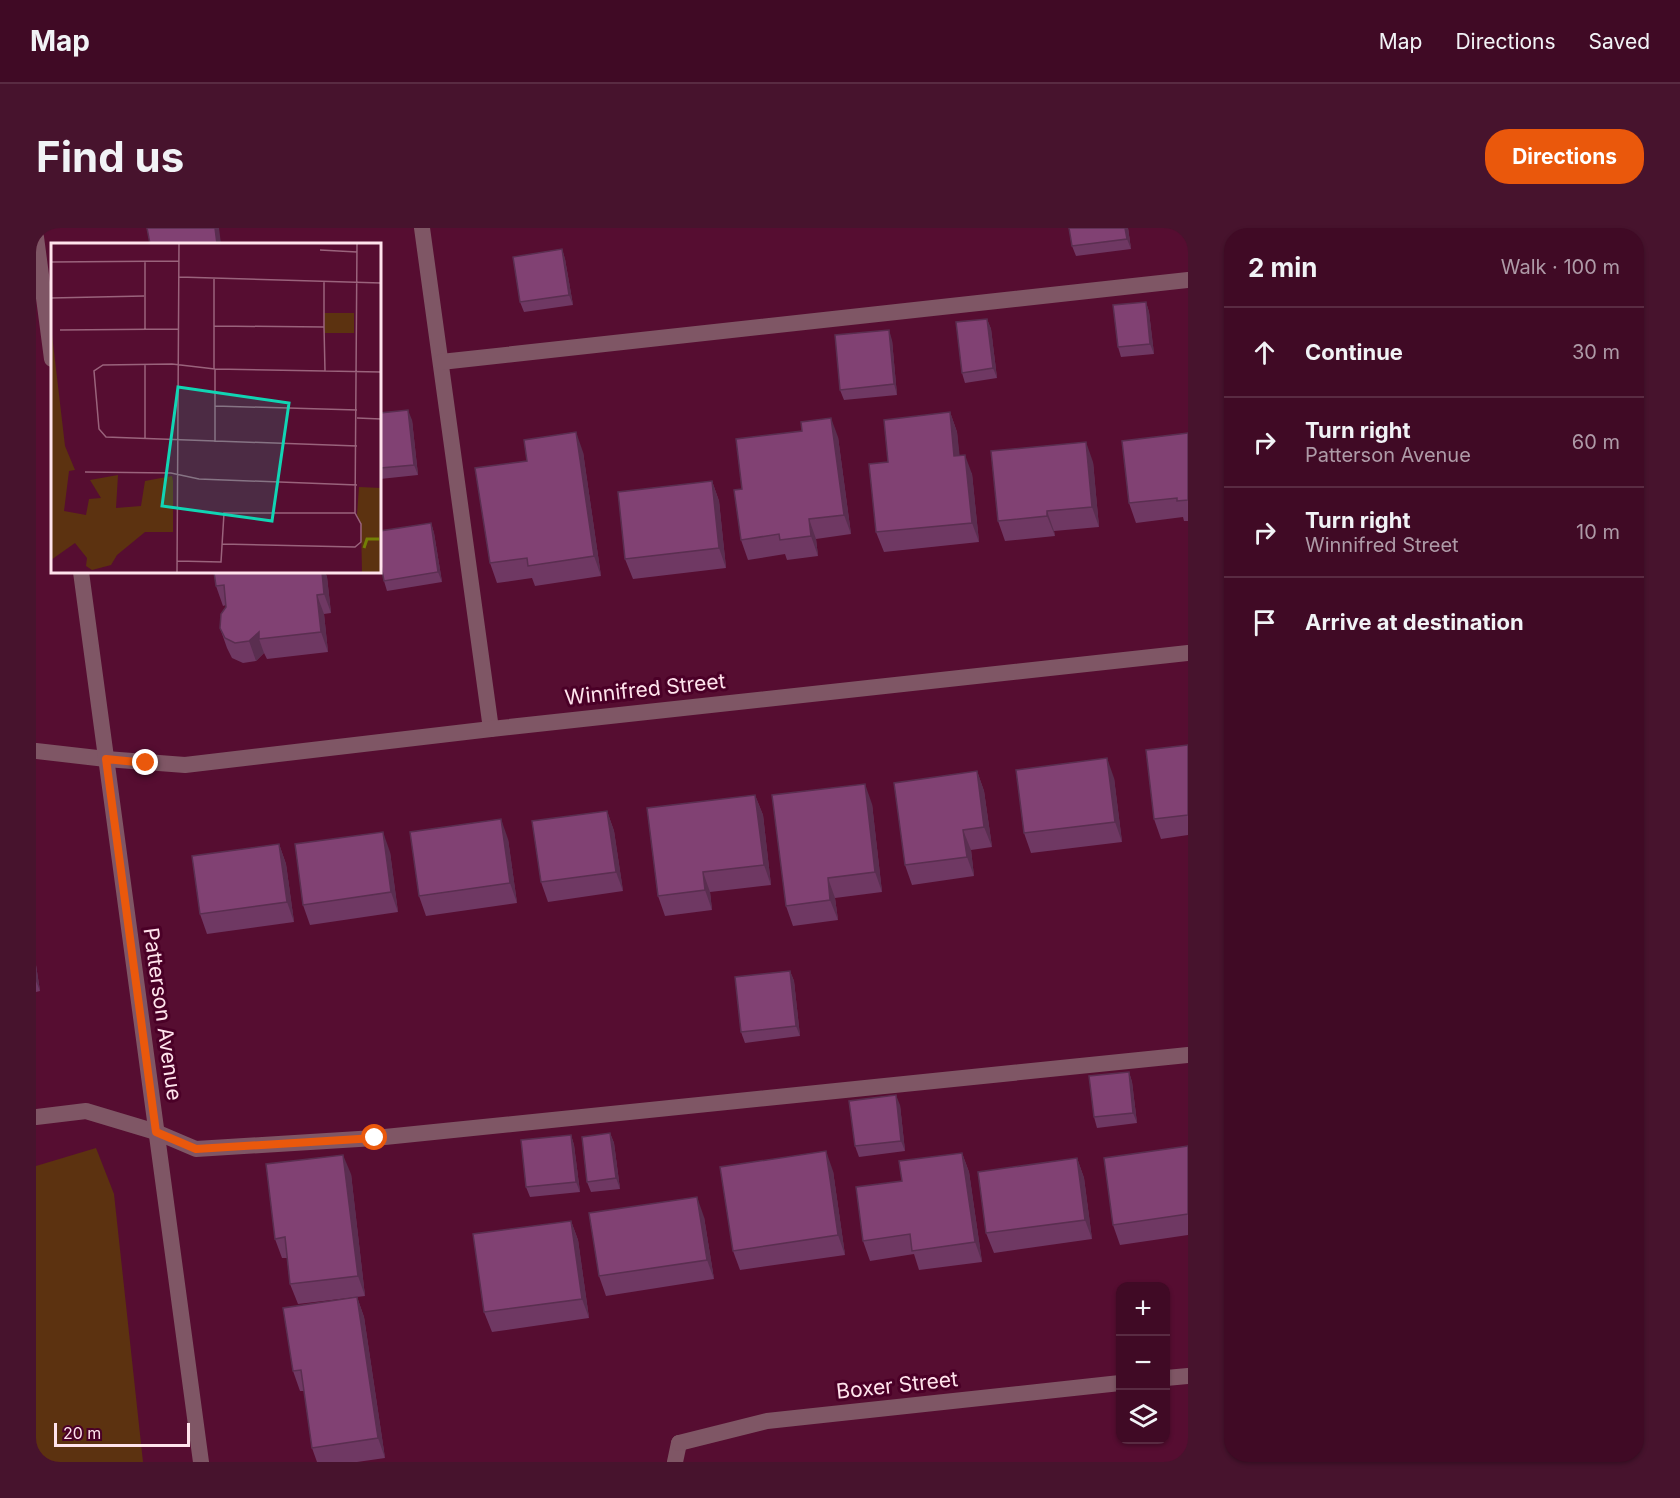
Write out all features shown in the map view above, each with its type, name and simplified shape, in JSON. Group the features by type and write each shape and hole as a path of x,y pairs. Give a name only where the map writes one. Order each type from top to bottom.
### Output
{"street":[{"path":"422,228 491,729"},
{"path":"36,237 51,351"},
{"path":"441,362 1188,280"},
{"name":"Patterson Avenue","path":"81,573 201,1462"},
{"name":"Winnifred Street","path":"36,751 185,765 491,729 1188,653"},
{"path":"36,1118 86,1111 156,1132 196,1149 375,1138 1188,1055"},
{"path":"1170,1378 1188,1376"},
{"name":"Boxer Street","path":"675,1462 680,1443 767,1421 1116,1383"}],"shaded area":[{"path":"96,1148 114,1194 143,1462 36,1462 36,1166"}],"building":[{"path":"147,228 215,228 217,243 150,243"},
{"path":"1069,228 1125,228 1127,239 1072,246"},
{"path":"562,249 569,295 520,302 513,257"},
{"path":"1146,302 1150,344 1118,347 1113,305"},
{"path":"987,319 993,368 962,373 956,322"},
{"path":"889,330 894,384 840,390 835,335"},
{"path":"408,410 414,465 381,468 381,413"},
{"path":"950,412 954,456 965,455 972,523 876,532 869,464 888,462 884,420"},
{"path":"831,418 844,515 809,519 811,536 780,540 779,534 741,540 734,490 742,489 736,439 802,431 801,422"},
{"path":"576,432 594,556 528,566 527,558 490,563 475,468 527,461 524,440"},
{"path":"1188,433 1188,500 1177,501 1177,498 1129,503 1122,441"},
{"path":"1086,442 1092,507 1047,511 1047,516 998,521 991,451"},
{"path":"712,481 719,548 625,559 618,492"},
{"path":"431,523 438,572 384,581 381,565 381,531"},
{"path":"214,573 322,573 324,594 317,595 321,632 259,639 259,632 249,641 235,643 225,638 220,628 221,614 226,607 224,585 216,586"},
{"path":"1188,745 1188,815 1154,819 1146,750"},
{"path":"1107,758 1115,822 1024,833 1016,770"},
{"path":"977,771 984,827 963,830 967,857 905,865 894,783"},
{"path":"865,784 875,872 828,878 830,900 786,906 772,795"},
{"path":"755,795 764,865 703,872 705,890 658,896 647,808"},
{"path":"607,811 616,872 541,882 532,821"},
{"path":"501,819 510,883 419,896 410,832"},
{"path":"383,832 391,892 303,905 295,844"},
{"path":"279,844 287,902 200,914 192,856"},
{"path":"790,971 796,1026 741,1032 735,977"},
{"path":"1129,1072 1133,1113 1094,1117 1089,1076"},
{"path":"896,1095 901,1141 855,1146 849,1101"},
{"path":"610,1133 616,1178 587,1182 582,1137"},
{"path":"571,1135 576,1182 526,1187 521,1140"},
{"path":"1188,1146 1188,1214 1113,1225 1104,1158"},
{"path":"826,1151 838,1235 733,1251 720,1167"},
{"path":"962,1153 975,1242 912,1251 910,1234 863,1241 856,1187 902,1181 899,1161"},
{"path":"343,1155 358,1276 290,1284 285,1237 275,1239 266,1164"},
{"path":"1077,1158 1085,1220 986,1233 978,1172"},
{"path":"697,1197 707,1260 599,1276 589,1213"},
{"path":"571,1221 582,1299 484,1312 473,1234"},
{"path":"357,1297 378,1438 312,1448 301,1370 293,1371 283,1308"}],"route":[{"path":"146,763 106,759 156,1132 196,1149 375,1138"}]}
